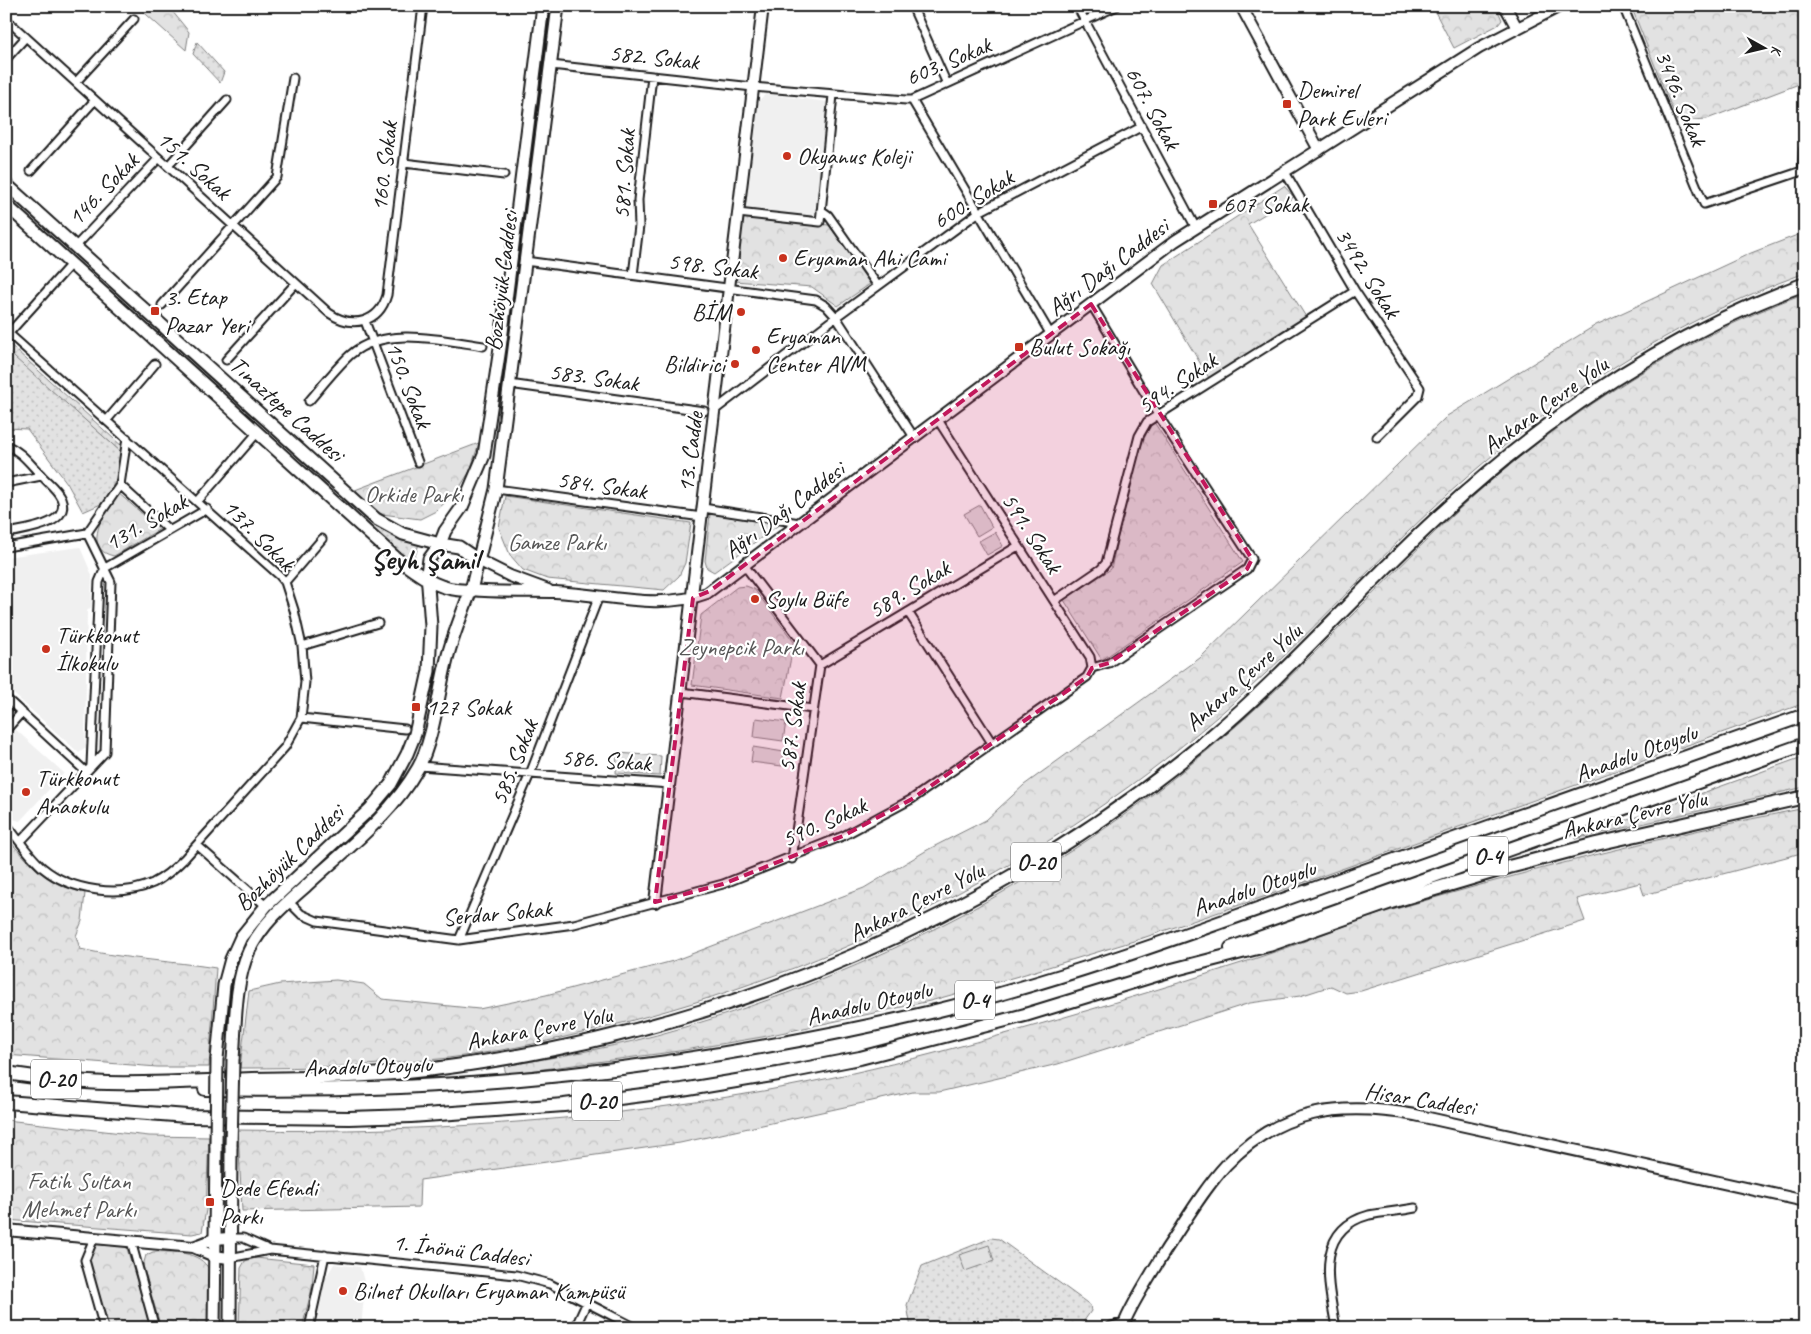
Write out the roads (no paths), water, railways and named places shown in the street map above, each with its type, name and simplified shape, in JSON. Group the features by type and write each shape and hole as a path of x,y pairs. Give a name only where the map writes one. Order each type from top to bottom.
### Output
{"highway":[{"name":"Ankara Çevre Yolu","path":"6,1073 107,1083 403,1073 456,1067 540,1052 675,1020 724,1006 800,979 918,928 1044,858 1147,787 1208,739 1268,686 1433,522 1507,457 1574,405 1664,349 1751,306 1805,284"},
{"name":"Anadolu Otoyolu","path":"107,1083 193,1088 280,1090 409,1088 502,1082 683,1061 852,1030 967,1002 1116,958 1805,716"},
{"name":"Anadolu Otoyolu","path":"1172,970 1805,744"},
{"name":"Ankara Çevre Yolu","path":"6,1102 187,1116 284,1118 411,1116 564,1105 701,1087 860,1058 982,1027 1172,970 1269,945 1391,902 1509,866 1596,844 1805,797"}],"main road":[{"name":"Bozhöyük Caddesi","path":"440,544 445,531 463,504 484,455 500,348 543,6"},
{"name":"Bozhöyük Caddesi","path":"478,560 496,489 558,6"},
{"name":"Tınaztepe Caddesi","path":"6,184 376,518 403,534 440,544"},
{"name":"Tınaztepe Caddesi","path":"6,204 338,507 429,583"},
{"path":"440,544 459,547 478,560 471,590 449,590 429,583 429,559 440,544"},
{"name":"Bozhöyük Caddesi","path":"214,1328 217,1059 224,985 231,958 247,928 266,906 370,809 400,770 415,734 428,670 431,626 429,583"},
{"name":"Bozhöyük Caddesi","path":"230,1328 229,1238 233,1059 238,990 243,966 261,931 288,902 384,814 406,788 419,766 432,726 448,654 471,590"}],"street":[{"name":"160. Sokak","path":"364,321 378,312 387,294 423,6"},
{"name":"13. Cadde","path":"655,902 763,6"},
{"path":"912,6 947,84"},
{"name":"607. Sokak","path":"1077,6 1196,228"},
{"name":"603. Sokak","path":"753,87 912,100 1118,6"},
{"path":"1241,6 1319,150"},
{"path":"1505,6 1517,28"},
{"name":"Ağrı Dağı Caddesi","path":"471,590 509,593 554,592 680,601 707,593 1196,228 1480,48 1560,6"},
{"name":"3496. Sokak","path":"1623,6 1704,204 1804,170"},
{"name":"151. Sokak","path":"6,19 296,283 340,320 352,323 364,321"},
{"path":"76,82 134,19"},
{"path":"6,59 26,37"},
{"name":"582. Sokak","path":"551,65 753,87"},
{"name":"581. Sokak","path":"633,275 639,226 638,200 652,76"},
{"path":"162,305 277,177 293,78"},
{"path":"738,213 820,222 833,95"},
{"path":"31,171 95,100"},
{"path":"168,166 227,100"},
{"path":"912,100 1051,335"},
{"name":"600. Sokak","path":"715,410 836,317 979,212 1141,127"},
{"path":"1804,170 1805,150"},
{"name":"146. Sokak","path":"75,247 159,158"},
{"path":"404,163 504,175"},
{"name":"3492. Sokak","path":"1285,172 1355,291 1420,391 1378,437"},
{"path":"821,210 828,215 878,286"},
{"name":"598. Sokak","path":"525,261 812,298 826,306 836,317 914,437"},
{"path":"7,332 72,263"},
{"path":"226,360 296,283"},
{"name":"594. Sokak","path":"1054,601 1101,569 1106,563 1138,436 1147,422 1355,291"},
{"path":"1092,304 1158,415 1252,559 1247,569 1174,619 1109,663 1092,668"},
{"name":"150. Sokak","path":"364,321 418,462"},
{"name":"137. Sokak","path":"6,824 36,861 54,876 74,885 106,889 132,888 151,884 168,874 198,844 285,747 301,718 305,682 302,646 284,582 271,566 7,332"},
{"path":"309,401 351,354 385,339 401,336 483,346"},
{"path":"107,420 155,364"},
{"name":"583. Sokak","path":"509,384 704,410"},
{"name":"591. Sokak","path":"938,420 1090,657 1092,668"},
{"path":"198,501 258,432"},
{"path":"6,547 86,533 120,485 127,438"},
{"path":"6,445 16,449 62,500 60,515 50,523 8,533"},
{"path":"6,483 41,476"},
{"path":"120,485 170,530"},
{"name":"584. Sokak","path":"496,489 800,523"},
{"name":"131. Sokak","path":"91,765 99,582 105,568 207,509"},
{"path":"86,533 105,568"},
{"path":"284,582 322,539"},
{"name":"589. Sokak","path":"820,664 1018,546"},
{"name":"Ağrı Dağı Caddesi","path":"478,560 510,576 554,592"},
{"name":"587. Sokak","path":"744,565 820,664 792,859"},
{"name":"131. Sokak","path":"20,842 104,752 111,582 105,568"},
{"name":"585. Sokak","path":"459,940 530,774 599,596"},
{"path":"908,612 992,743"},
{"path":"302,646 378,623"},
{"name":"590. Sokak","path":"655,902 723,884 792,859 882,817 1087,677 1092,668"},
{"path":"681,692 813,709"},
{"path":"6,698 85,772"},
{"path":"6,730 22,712"},
{"path":"301,718 406,730"},
{"name":"586. Sokak","path":"419,766 670,784"},
{"path":"198,844 266,906"},
{"name":"Serdar Sokak","path":"288,902 301,914 317,921 459,940 574,924 655,902"},
{"name":"Hisar Caddesi","path":"1110,1328 1125,1326 1160,1259 1204,1192 1239,1152 1272,1129 1321,1112 1369,1108 1431,1118 1805,1201"},
{"path":"1336,1328 1327,1266 1334,1241 1351,1223 1368,1216 1415,1208"},
{"path":"6,1230 193,1247 214,1256 230,1258 270,1250"},
{"path":"94,1238 85,1260 104,1328"},
{"path":"193,1247 214,1239 242,1238 270,1250"},
{"path":"131,1241 155,1328"},
{"name":"1. İnönü Caddesi","path":"270,1250 516,1275 550,1284 636,1328"},
{"path":"309,1328 325,1255"},
{"path":"575,1328 587,1302"}],"place":[{"name":"Demirel Park Evleri","path":"1287,104"},
{"name":"Okyanus Koleji","path":"787,156"},
{"name":"607 Sokak","path":"1213,204"},
{"name":"Eryaman Ahi Cami","path":"783,258"},
{"name":"3. Etap Pazar Yeri","path":"155,311"},
{"name":"BİM","path":"741,312"},
{"name":"Bulut Sokağı","path":"1019,347"},
{"name":"Eryaman Center AVM","path":"756,350"},
{"name":"Bildirici","path":"735,364"},
{"name":"Soylu Büfe","path":"755,599"},
{"name":"Türkkonut İlkokulu","path":"46,649"},
{"name":"127 Sokak","path":"416,707"},
{"name":"Türkkonut Anaokulu","path":"26,792"},
{"name":"Dede Efendi Parkı","path":"210,1202"},
{"name":"Bilnet Okulları Eryaman Kampüsü","path":"343,1291"}],"district":[{"name":"Şeyh Şamil","path":"425,559"}],"park label":[{"name":"Orkide Parkı","path":"414,494"},
{"name":"Gamze Parkı","path":"557,542"},
{"name":"Zeynepcik Parkı","path":"741,647"},
{"name":"Fatih Sultan Mehmet Parkı","path":"79,1195"}]}
